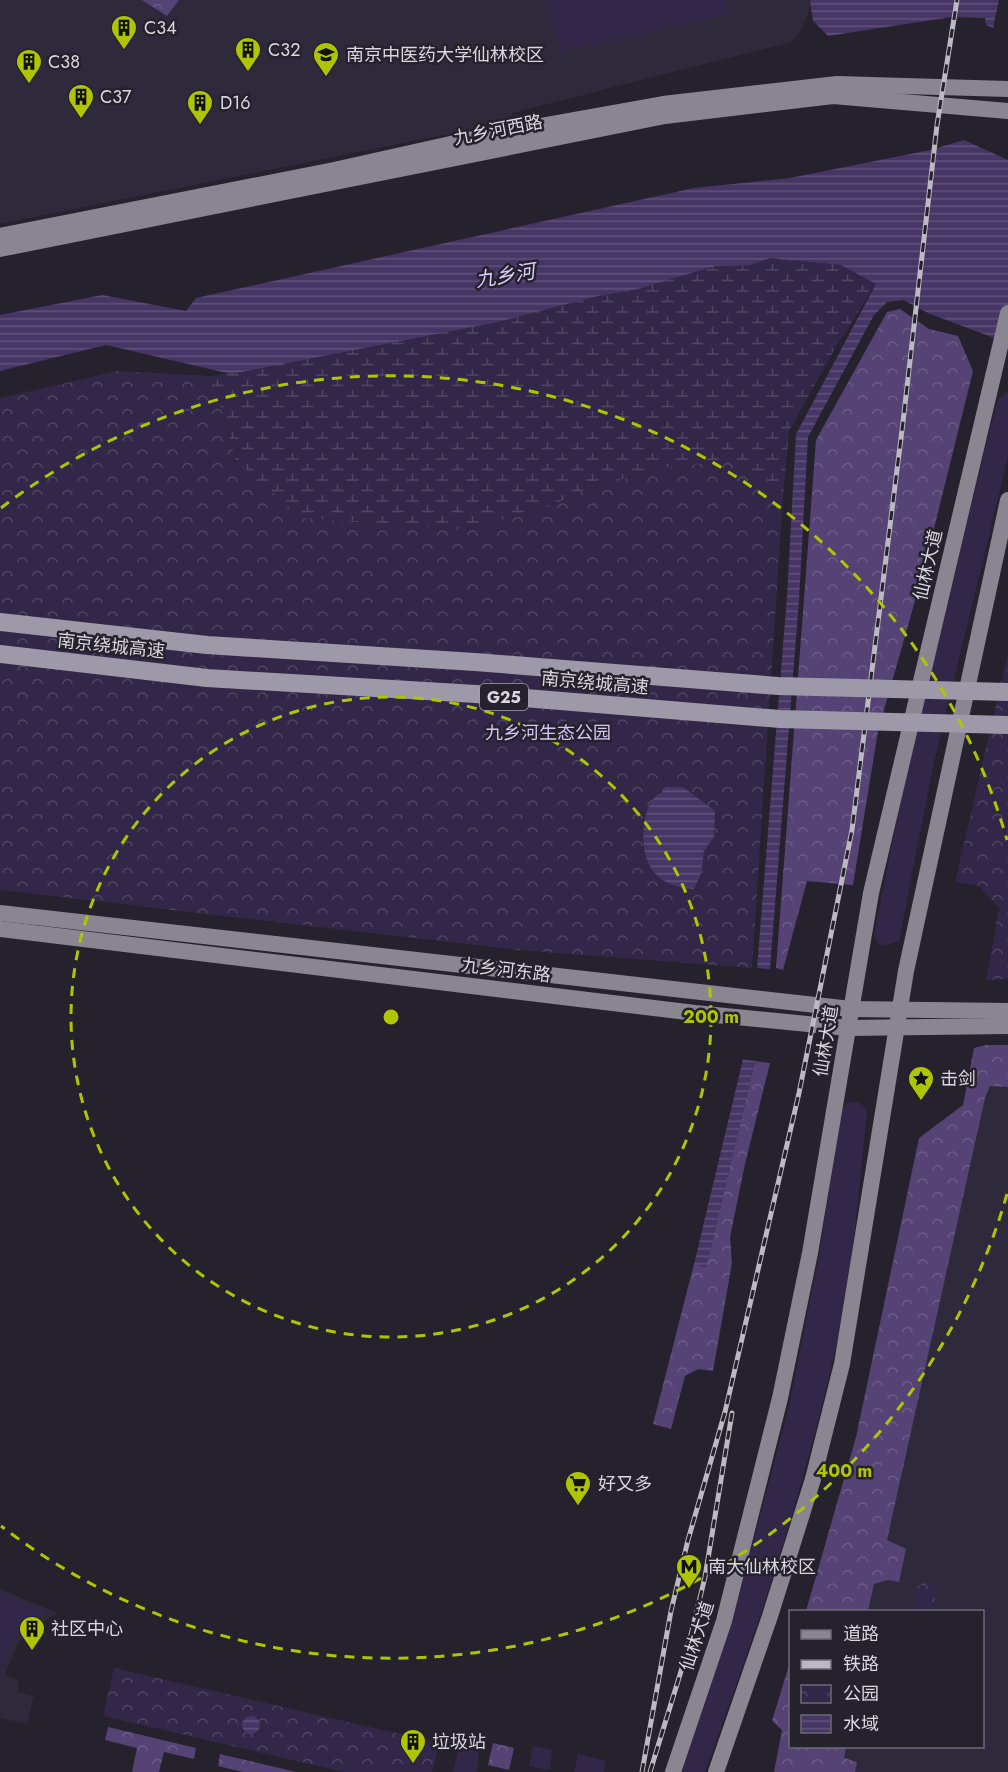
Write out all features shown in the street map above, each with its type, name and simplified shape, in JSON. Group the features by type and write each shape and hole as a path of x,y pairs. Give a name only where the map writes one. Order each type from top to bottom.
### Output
{"highway":[{"name":"南京绕城高速","path":"0,622 207,645 475,662 778,686 1008,692"},
{"name":"南京绕城高速","path":"0,654 207,678 476,694 780,719 1008,724"}],"main road":[{"name":"九乡河西路","path":"0,236 334,170 491,135 663,104 837,84 1008,88"},
{"name":"九乡河西路","path":"0,249 665,116 833,96 1008,111"},
{"name":"仙林大道","path":"673,1772 724,1621 780,1398 810,1253 871,893 1008,313"},
{"path":"716,1772 771,1616 813,1479 842,1364 899,1011 1008,500"},
{"name":"九乡河东路","path":"0,914 851,1009 1008,1011"},
{"name":"九乡河东路","path":"0,928 695,1013 848,1028 1008,1026"}],"shaded area":[{"name":"南京中医药大学仙林校区","path":"0,0 813,0 801,31 792,42 512,113 508,122 0,224"},
{"path":"986,1045 1008,1045 1008,1772 822,1772 828,1748 984,1748 984,1610 860,1610"},
{"path":"0,1589 57,1613 36,1626 18,1643 5,1675 19,1680 18,1692 34,1696 27,1724 0,1718"}],"green space":[{"path":"142,0 179,0 167,16"},
{"path":"548,0 725,0 728,15 559,52"},
{"path":"770,258 841,265 876,284 834,350 789,431 783,497 728,461 668,467 590,488 537,512 457,530 301,518 236,461 212,376 498,322 598,296 638,289 717,266 751,265"},
{"path":"900,309 929,329 958,336 973,371 923,573 878,731 853,885 807,881 783,970 776,968 816,440 887,312"},
{"name":"九乡河生态公园","path":"118,371 212,376 236,461 302,518 457,530 537,512 590,488 669,467 729,461 783,497 752,968 518,950 0,890 0,398"},
{"path":"1006,392 1008,393 1008,457 934,762 899,941 885,946 878,943 874,935 909,757 997,401"},
{"path":"1008,653 1008,979 986,980 999,908 979,886 955,882"},
{"path":"986,1045 1008,1045 1008,1087 990,1086 985,1098 887,1540 906,1549 899,1582 888,1580 874,1584 868,1610 806,1610 856,1437 919,1138 963,1105 974,1048"},
{"path":"755,1061 770,1063 730,1237 732,1263 713,1371 698,1369 685,1376 671,1429 653,1424 694,1264 706,1267"},
{"path":"849,1102 862,1104 867,1115 849,1278 826,1388 780,1554 705,1772 682,1772 732,1620 788,1411 819,1256 841,1110"},
{"path":"923,1583 938,1583 932,1610 912,1610 917,1587"},
{"path":"0,1592 47,1612 28,1624 16,1636 0,1671"},
{"path":"789,1665 789,1748 846,1748 844,1758 857,1762 855,1772 774,1772 782,1730 772,1721"},
{"path":"114,1668 439,1743 432,1772 344,1772 103,1716"},
{"path":"108,1727 196,1748 194,1759 164,1752 159,1772 132,1772 137,1748 105,1740"},
{"path":"493,1743 514,1748 509,1770 488,1765"},
{"path":"533,1746 553,1750 549,1770 529,1766"},
{"path":"459,1747 479,1752 477,1772 453,1772"},
{"path":"220,1754 296,1772 243,1772 218,1766"},
{"path":"578,1754 606,1761 604,1772 574,1772"}],"water":[{"path":"810,0 999,0 993,28 986,25 985,18 952,17 828,36 813,21"},
{"name":"九乡河","path":"964,140 1008,160 1008,343 930,314 903,300 887,302 874,315 808,437 799,600 770,969 757,968 787,596 796,434 876,284 841,265 770,258 751,265 716,266 638,289 598,296 498,322 231,374 106,345 0,371 0,315 102,295 186,311 196,298 694,188 790,178 930,150"},
{"path":"669,787 683,787 715,811 714,837 704,851 701,873 694,889 680,887 660,878 653,870 644,850 644,825 648,807 654,798"},
{"path":"743,1059 755,1061 706,1268 694,1264"},
{"path":"251,1716 259,1721 260,1725 255,1733 251,1734 243,1729 242,1725 247,1717"}],"railway":[{"path":"642,1772 671,1611 688,1540 725,1412 799,1093 852,830 937,125 957,0"},
{"path":"650,1772 686,1655 705,1577 732,1413"}],"place":[{"name":"C34","path":"124,51"},
{"name":"C32","path":"248,73"},
{"name":"南京中医药大学仙林校区","path":"326,78"},
{"name":"C38","path":"29,85"},
{"name":"C37","path":"81,120"},
{"name":"D16","path":"200,126"},
{"name":"击剑","path":"921,1102"},
{"name":"好又多","path":"578,1507"},
{"name":"南大仙林校区","path":"689,1590"},
{"name":"社区中心","path":"32,1652"},
{"name":"垃圾站","path":"413,1765"}]}
